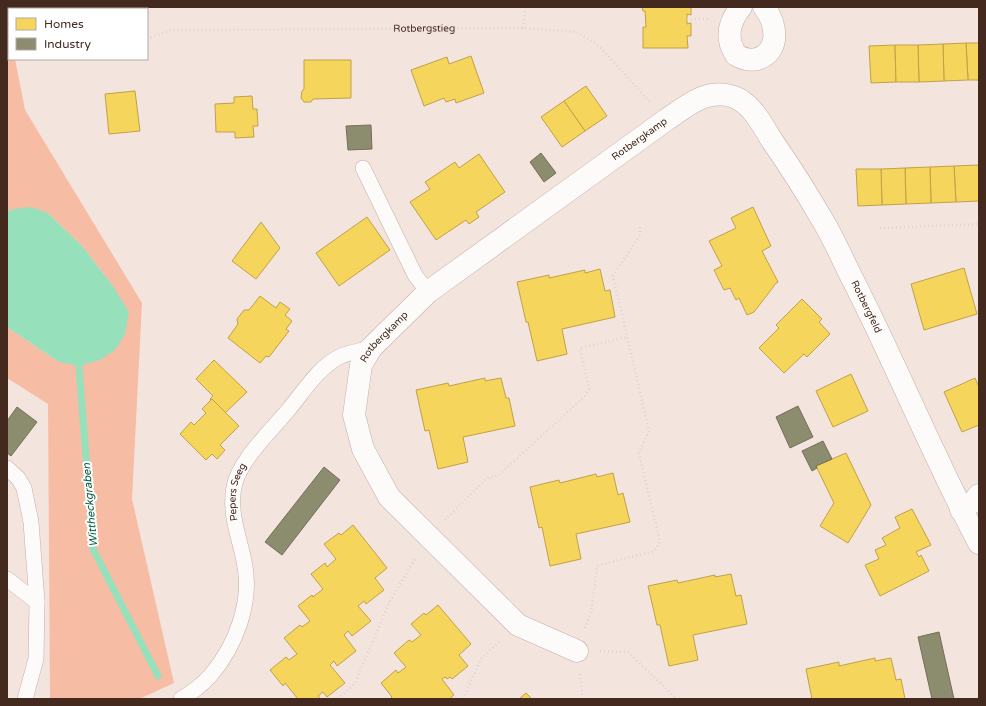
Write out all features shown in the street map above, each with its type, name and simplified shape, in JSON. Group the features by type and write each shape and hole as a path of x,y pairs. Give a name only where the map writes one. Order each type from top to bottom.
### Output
{"street":[{"path":"741,7 731,24 730,43 736,55 747,60 753,60 765,56 773,46 775,40 772,21 764,7"},
{"name":"Rotbergkamp","path":"577,651 518,625 389,497 363,449 354,415 361,365 372,348 428,292 666,120 699,99 712,94 723,94"},
{"name":"Rotbergfeld","path":"723,94 736,97 751,110 788,164 824,223 872,318 961,510 979,543"},
{"path":"961,510 974,501 979,495"}],"lane":[{"path":"363,168 415,275 428,292"},
{"name":"Pepers Seeg","path":"181,699 209,677 222,660 233,640 246,602 246,575 233,518 234,486 240,470 252,452 322,369 340,357 372,348"},
{"path":"7,468 18,478 24,488 31,522 37,602 36,659 25,699"},
{"path":"7,579 37,602"}],"path":[{"path":"523,28 524,7"},
{"name":"Rotbergstieg","path":"148,39 170,30 523,28 577,32 598,45 666,120"},
{"path":"880,228 979,224"},
{"path":"640,227 640,235 613,276 649,431 639,453 660,542 654,551 597,566 591,613 577,651 628,652 677,699"},
{"path":"338,699 355,683 389,603 429,537 487,478 499,475 586,396 588,389 580,348 627,337"},
{"path":"463,699 481,658 518,625"}],"shaded area":[{"path":"7,21 8,60 15,60 25,110 142,303 132,499 174,683 139,699 50,699 48,404 7,378 7,327 59,362 113,286 82,246 48,213 14,209 7,211"},
{"path":"31,207 48,213 82,246 113,286 129,312 125,334 116,349 100,360 79,366 59,362 7,327 7,211"}],"building: Homes":[{"path":"642,7 691,7 691,15 687,14 687,24 691,23 691,36 687,36 688,48 643,48 643,27 646,27 645,11 643,11"},
{"path":"966,43 979,43 979,80 968,80"},
{"path":"966,43 968,80 944,81 943,44"},
{"path":"943,44 944,81 919,82 918,45"},
{"path":"895,45 896,82 871,83 869,46"},
{"path":"895,45 918,45 919,82 896,82"},
{"path":"471,56 484,93 456,103 455,99 446,102 444,98 424,106 411,70 447,57 449,64"},
{"path":"304,60 351,60 351,98 313,99 311,102 304,102 301,98 302,91 304,89"},
{"path":"586,86 607,116 585,131 564,101"},
{"path":"135,91 140,131 109,134 105,94"},
{"path":"252,96 253,109 257,109 258,126 253,126 254,137 235,138 235,132 216,132 215,104 234,103 234,97"},
{"path":"564,101 585,131 562,147 541,117"},
{"path":"479,154 505,192 476,212 479,217 469,224 466,220 436,240 410,202 430,189 425,182 455,162 459,168"},
{"path":"979,165 979,201 956,202 954,166"},
{"path":"954,166 956,202 931,203 930,167"},
{"path":"930,167 931,203 906,204 905,168"},
{"path":"905,168 906,204 882,205 881,169"},
{"path":"856,169 881,169 882,205 858,206"},
{"path":"753,207 771,246 762,251 778,282 774,285 754,312 747,315 739,298 736,300 730,288 724,290 714,270 722,266 709,241 736,228 731,218"},
{"path":"367,217 390,250 339,286 316,253"},
{"path":"261,222 280,248 256,279 232,261"},
{"path":"964,268 977,314 924,330 911,284"},
{"path":"600,269 605,291 610,290 615,317 562,329 567,354 537,361 517,282 549,275 549,278 585,270 585,273"},
{"path":"260,296 276,308 280,302 290,309 285,315 292,321 286,329 289,331 269,357 266,356 260,363 228,338 238,324 237,319 244,310 249,310"},
{"path":"802,299 822,319 819,322 830,334 807,357 804,354 784,373 759,348 779,328 776,325"},
{"path":"214,360 247,392 225,413 210,399 213,396 196,379"},
{"path":"851,374 868,411 833,427 816,391"},
{"path":"485,378 485,381 501,378 506,398 509,398 515,426 463,437 468,462 438,469 429,430 425,431 416,390 448,383 449,386"},
{"path":"975,378 979,387 979,425 962,432 944,392"},
{"path":"212,399 239,426 220,445 225,450 217,459 212,454 206,460 180,434 191,422 194,425 206,413 202,409"},
{"path":"846,453 871,505 848,543 820,526 834,503 816,466"},
{"path":"613,473 618,495 623,493 630,522 576,534 581,559 550,566 542,527 539,528 530,487 559,480 560,483 596,474 597,477"},
{"path":"912,509 931,545 916,552 919,557 921,555 929,571 880,596 865,565 879,559 875,550 886,545 882,538 900,528 895,517"},
{"path":"353,525 387,568 375,578 384,590 366,604 364,601 358,606 371,621 352,636 348,631 344,635 356,651 337,666 334,661 330,665 345,683 327,697 323,692 318,696 321,699 298,699 285,683 283,686 270,670 286,657 289,660 297,654 284,638 300,625 302,627 310,621 298,606 312,595 313,597 323,589 311,574 325,563 327,567 336,559 324,544 339,533 341,535"},
{"path":"731,574 736,596 741,595 747,624 693,635 698,660 669,666 660,625 657,625 648,586 677,580 678,583 715,575 715,577"},
{"path":"438,605 471,644 459,655 468,666 452,679 450,677 447,679 445,677 442,679 454,695 449,699 390,699 392,697 381,683 396,670 398,673 406,667 394,653 409,640 412,642 421,635 411,624 424,613 426,615"},
{"path":"875,658 875,661 891,658 896,680 901,679 905,699 812,699 806,669 839,662 839,666"},
{"path":"526,693 532,699 519,699"}],"building: Industry":[{"path":"371,125 372,149 348,150 346,126"},
{"path":"541,153 556,173 544,182 530,162"},
{"path":"798,406 813,437 790,448 776,417"},
{"path":"17,407 37,422 11,456 7,453 7,421"},
{"path":"823,441 832,459 816,466 817,468 812,471 802,451"},
{"path":"324,467 340,480 282,555 265,542"},
{"path":"939,632 954,699 932,699 918,637"}],"waterway":[{"name":"Wittheckgraben","path":"79,366 93,549 158,676"}]}
